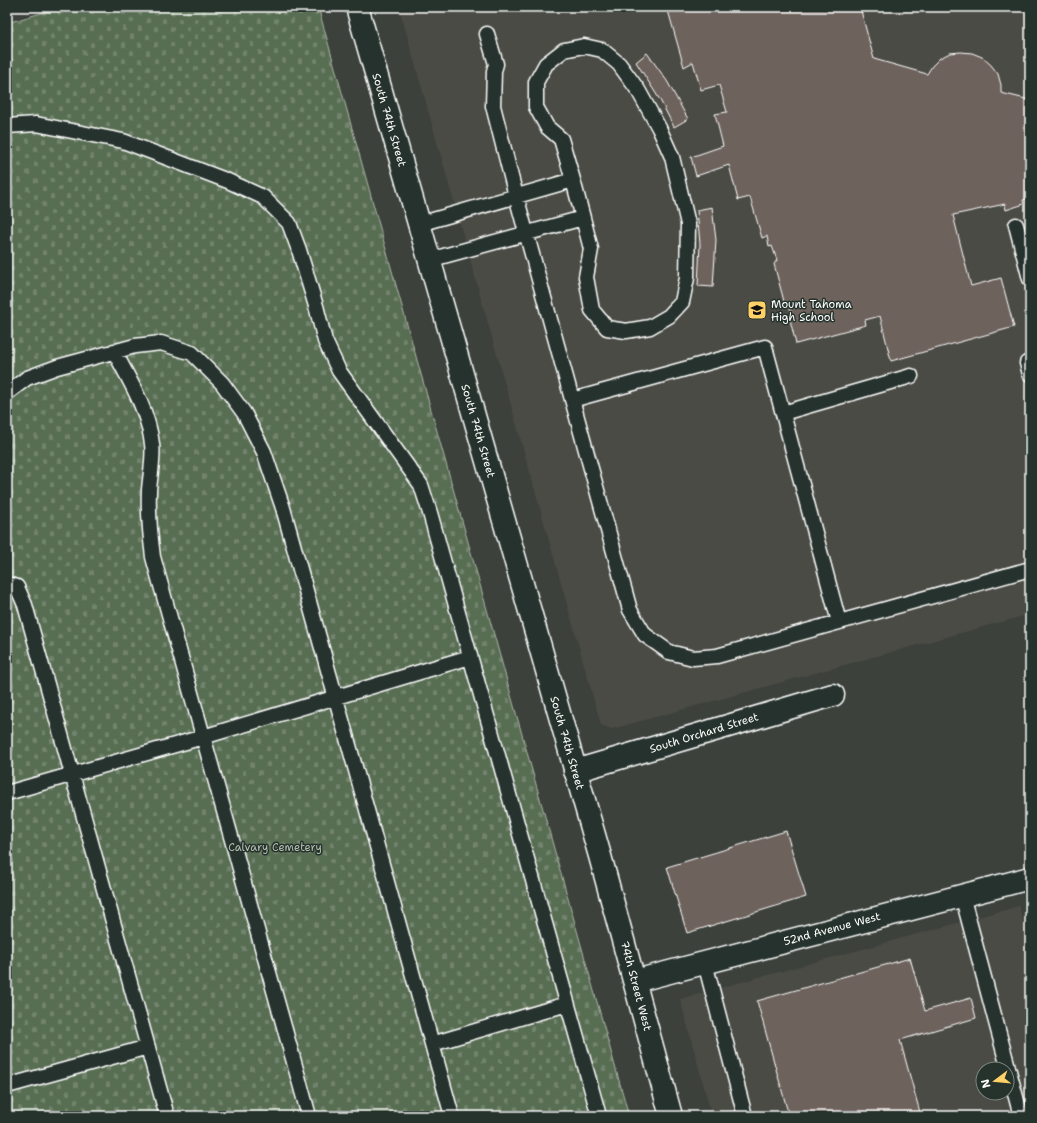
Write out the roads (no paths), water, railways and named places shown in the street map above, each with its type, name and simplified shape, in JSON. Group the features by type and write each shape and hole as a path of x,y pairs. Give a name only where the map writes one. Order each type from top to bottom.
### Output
{"main road":[{"name":"South 74th Street","path":"357,7 574,771 600,856"},
{"name":"South Orchard Street","path":"574,771 833,695"},
{"name":"74th Street West","path":"600,856 671,1116"},
{"name":"52nd Avenue West","path":"635,981 1030,878"}],"lane":[{"path":"488,34 496,64 494,71 493,106 516,196 630,610 645,635 669,652 693,658 717,656 1030,569"},
{"path":"584,46 602,50 619,64 638,90 660,128 672,157 688,224 687,278 682,302 669,316 650,327 626,331 607,328 592,310 586,277 591,249 583,218 561,139 547,127 536,107 536,82 546,64 564,50 584,46"},
{"path":"7,126 36,124 123,142 228,181 263,197 289,223 316,306 324,341 339,371 421,485 599,1116"},
{"path":"419,224 573,180"},
{"path":"429,260 583,218"},
{"path":"1016,225 1030,278"},
{"path":"7,393 27,378 57,366 135,346 161,343 192,353 222,383 244,413 264,452 283,508 452,1116"},
{"path":"572,400 765,347 839,622"},
{"path":"114,352 135,388 146,417 153,445 149,492 150,534 153,557 309,1116"},
{"path":"1030,363 1027,363 1030,374"},
{"path":"783,413 911,376"},
{"path":"7,584 17,587 25,605 167,1116"},
{"path":"7,793 203,737 335,696 470,657"},
{"path":"962,895 1021,1116"},
{"path":"705,963 746,1116"},
{"path":"432,1044 567,1004"},
{"path":"7,1086 148,1047"}],"place":[{"name":"Mount Tahoma High School","path":"757,310"}],"park label":[{"name":"Calvary Cemetery","path":"275,847"}]}
